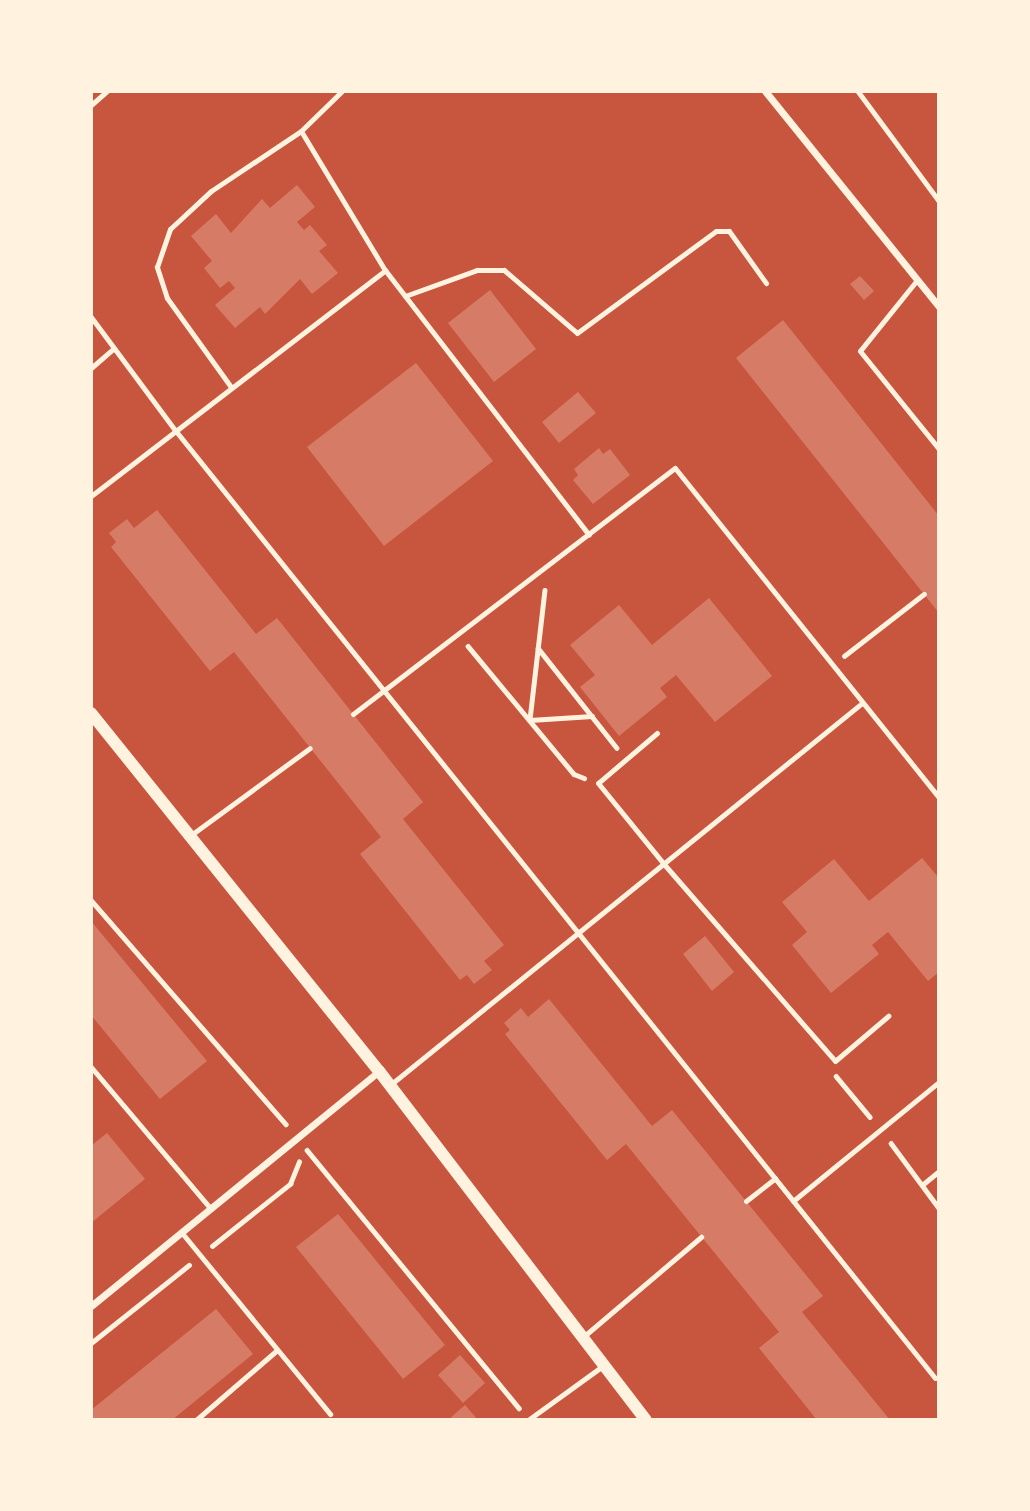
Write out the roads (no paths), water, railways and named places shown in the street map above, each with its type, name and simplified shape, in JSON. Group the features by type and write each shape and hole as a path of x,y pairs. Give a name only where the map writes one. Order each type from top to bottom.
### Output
{"street":[{"path":"765,91 939,306"},
{"path":"91,713 390,1085 646,1420"},
{"path":"91,1306 379,1072"}],"lane":[{"path":"91,104 107,91"},
{"path":"231,387 167,298 157,268 170,229 211,191 301,131 344,91"},
{"path":"301,131 385,270 589,535"},
{"path":"405,296 477,270 504,270 577,333 716,232 729,231 766,283"},
{"path":"91,496 385,270"},
{"path":"917,280 860,351 939,449"},
{"path":"91,317 175,430 385,686 935,1378"},
{"path":"91,368 114,348"},
{"path":"353,714 385,686 675,468 939,798"},
{"path":"390,1085 862,703"},
{"path":"657,733 598,783 663,863 835,1061 888,1016"},
{"path":"191,835 310,748"},
{"path":"91,1067 211,1209"},
{"path":"793,1201 939,1082"},
{"path":"746,1201 775,1178"},
{"path":"182,1233 330,1414"},
{"path":"583,1337 701,1237"},
{"path":"196,1420 276,1351"},
{"path":"528,1420 604,1365"}]}
